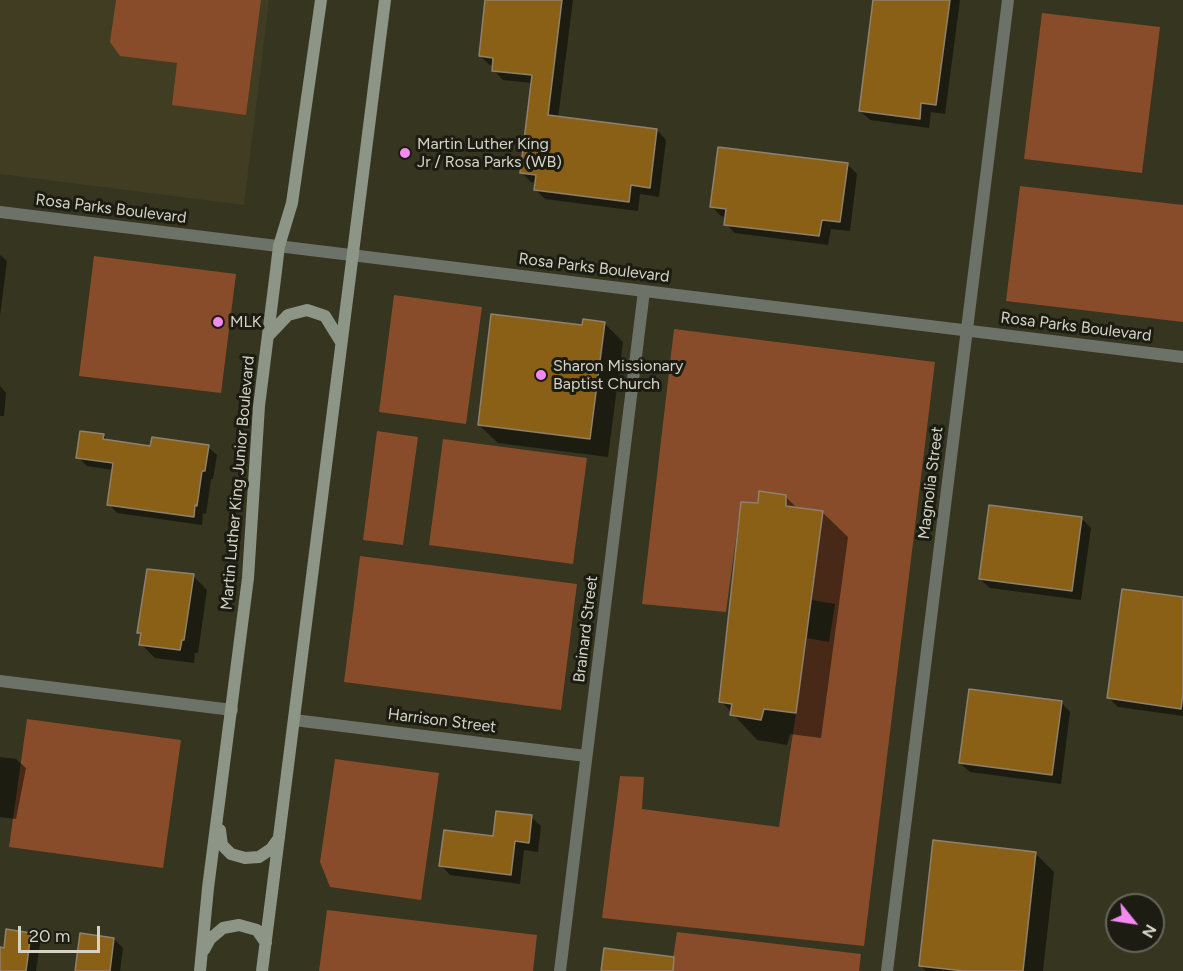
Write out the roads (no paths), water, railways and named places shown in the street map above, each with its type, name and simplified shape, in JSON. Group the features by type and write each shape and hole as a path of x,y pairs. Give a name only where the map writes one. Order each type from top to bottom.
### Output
{"main road":[{"name":"Martin Luther King Junior Boulevard","path":"200,971 248,578 259,406 267,337 279,246 292,202 321,0"},
{"path":"262,971 385,0"},
{"path":"267,337 288,315 307,310 325,316 341,342"},
{"path":"218,820 222,845 231,855 245,858 258,857 271,849 279,837"},
{"path":"202,955 210,939 223,928 239,925 257,930 266,943"}],"street":[{"name":"Magnolia Street","path":"887,971 1008,0"},
{"name":"Rosa Parks Boulevard","path":"0,212 1183,357"},
{"name":"Brainard Street","path":"560,971 644,291"},
{"path":"0,681 232,710"},
{"name":"Harrison Street","path":"294,720 586,756"}],"place":[{"name":"Martin Luther King Jr / Rosa Parks (WB)","path":"405,153"},
{"name":"MLK","path":"218,322"},
{"name":"Sharon Missionary Baptist Church","path":"541,375"}]}
